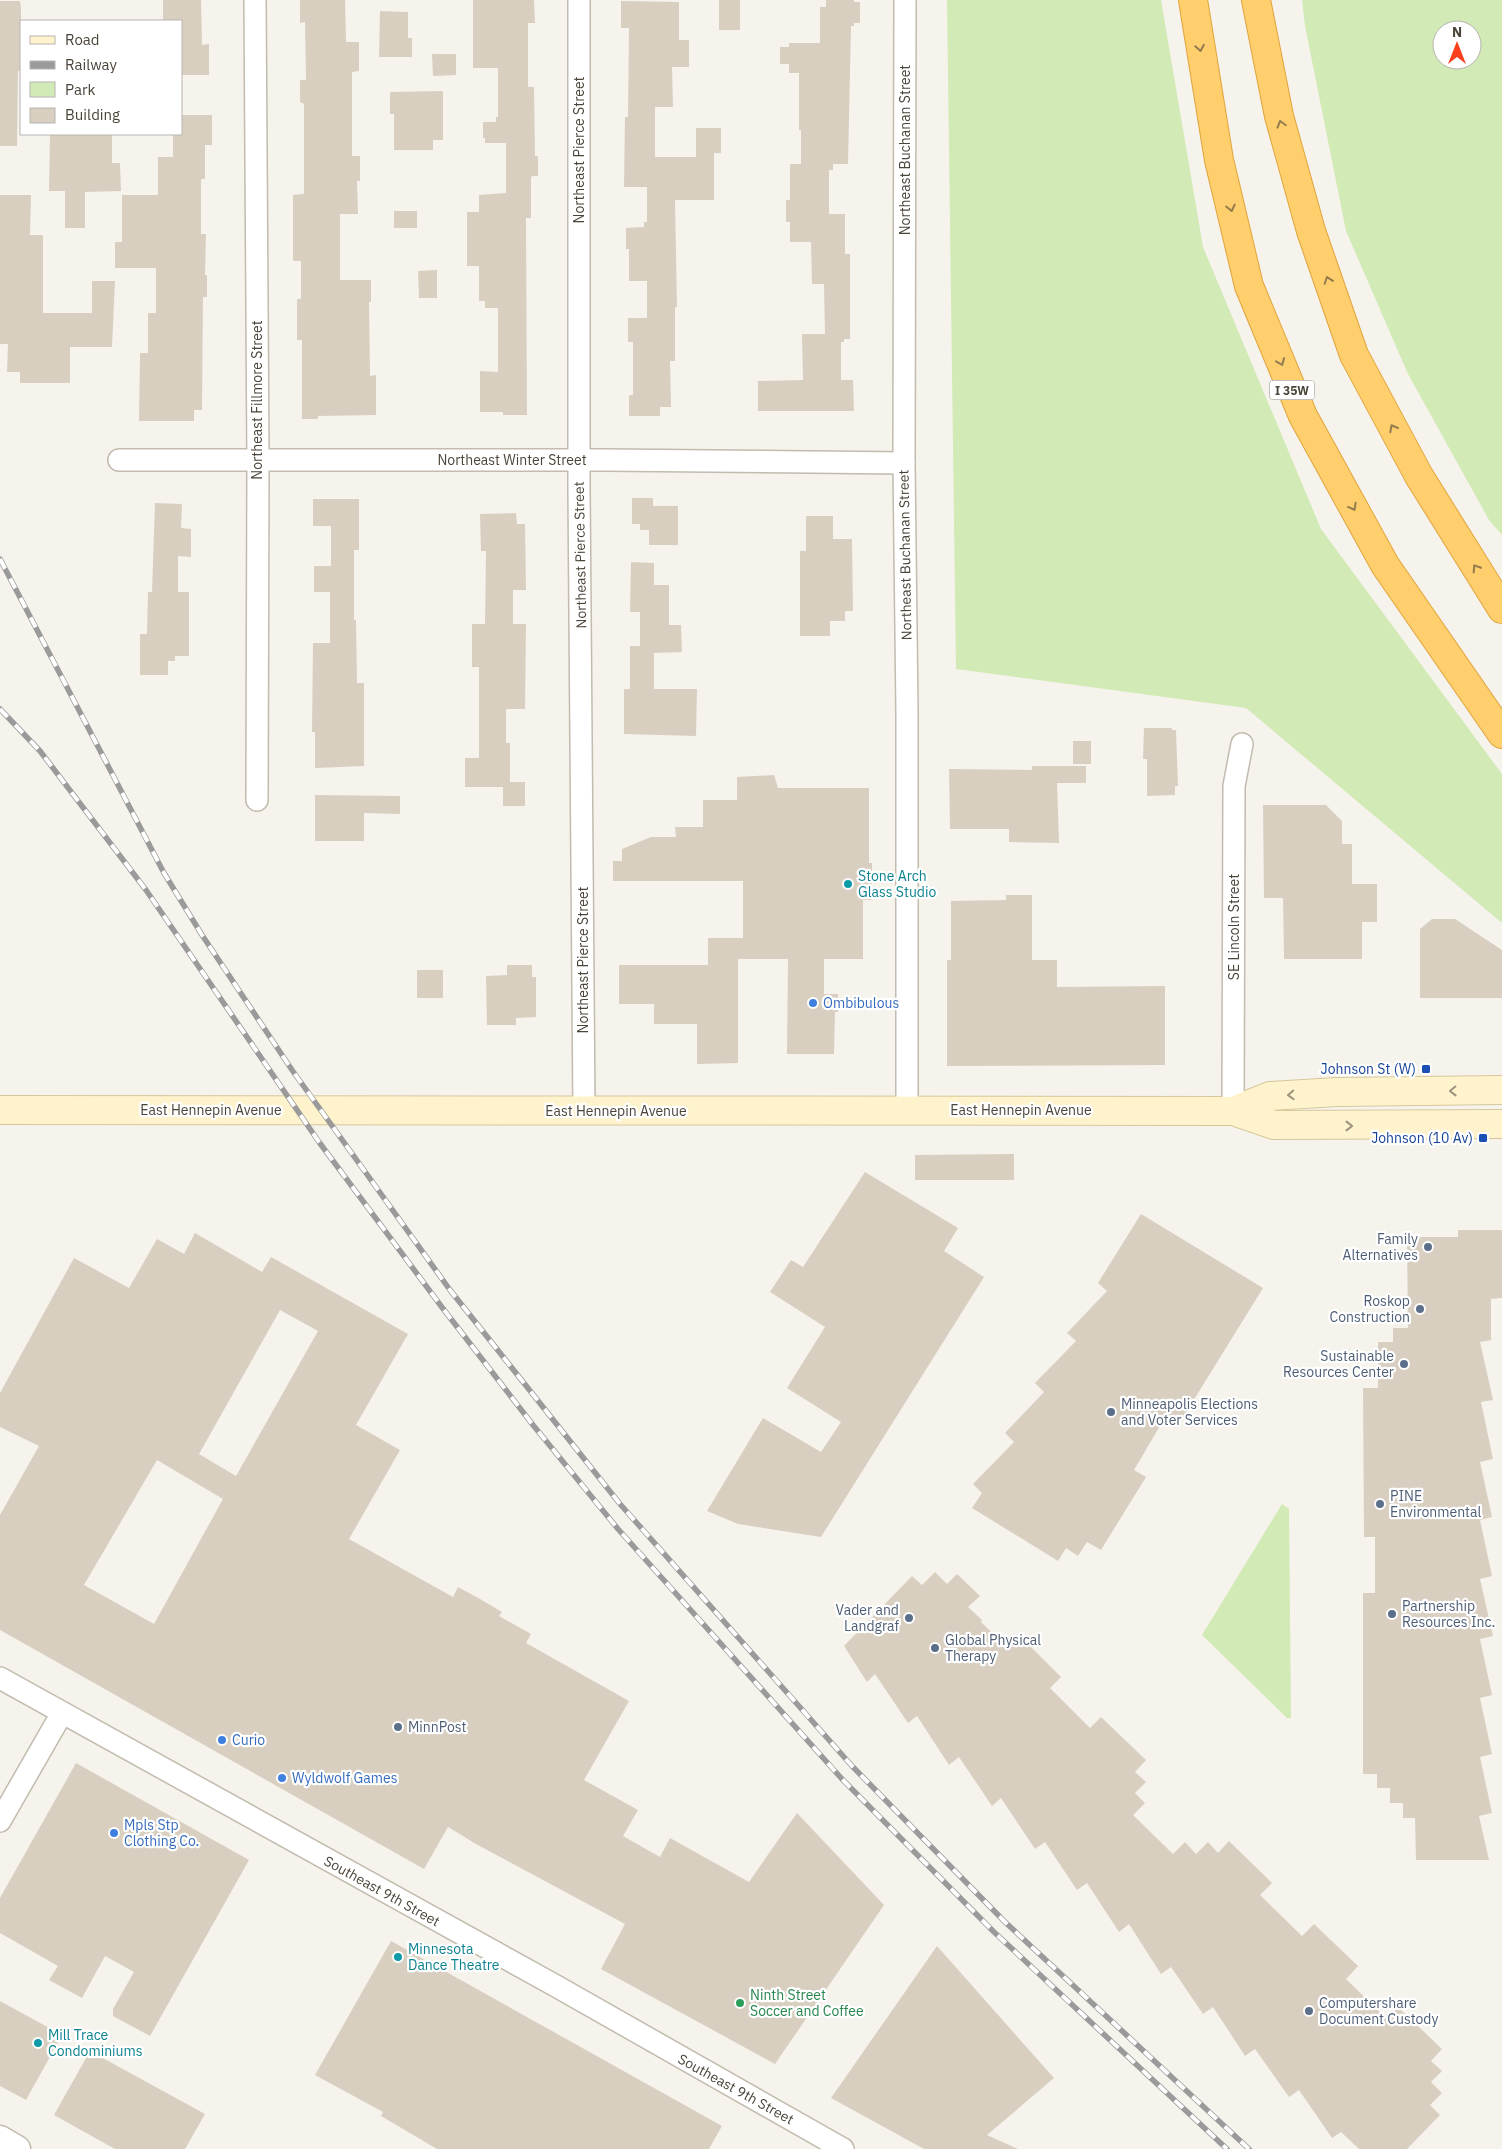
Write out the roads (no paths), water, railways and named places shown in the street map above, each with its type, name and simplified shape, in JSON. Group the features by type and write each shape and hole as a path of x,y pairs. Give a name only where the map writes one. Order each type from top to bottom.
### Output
{"highway":[{"name":"I 35W","path":"1193,0 1219,160 1250,286 1303,416 1385,565 1502,734"},
{"path":"1256,0 1279,116 1311,231 1354,355 1419,476 1502,609"}],"main road":[{"name":"East Hennepin Avenue","path":"1233,1111 1270,1096 1337,1092 1502,1090"},
{"name":"East Hennepin Avenue","path":"0,1110 1233,1111 1274,1126 1502,1124"}],"street":[{"name":"Northeast Fillmore Street","path":"255,0 258,461 257,800"},
{"name":"Northeast Pierce Street","path":"579,0 579,460 584,1111"},
{"name":"Northeast Buchanan Street","path":"905,0 904,463 907,713 907,1111"},
{"name":"Northeast Winter Street","path":"120,460 579,460 904,463"},
{"name":"SE Lincoln Street","path":"1233,1111 1234,786 1242,744"},
{"name":"Southeast 9th Street","path":"0,1678 556,1986 843,2149"},
{"path":"0,1821 62,1712"},
{"path":"0,2140 17,2149"}],"railway":[{"path":"0,559 164,873 202,935 292,1070 450,1290 620,1504 852,1766 1005,1922 1249,2149"},
{"path":"0,709 40,751 146,890 319,1142 441,1306 533,1425 618,1529 842,1779 994,1932 1227,2149"}],"place":[{"name":"Stone Arch Glass Studio","path":"848,884"},
{"name":"Ombibulous","path":"813,1003"},
{"name":"Johnson St (W)","path":"1426,1069"},
{"name":"Johnson (10 Av)","path":"1483,1138"},
{"name":"Family Alternatives","path":"1428,1247"},
{"name":"Roskop Construction","path":"1420,1309"},
{"name":"Sustainable Resources Center","path":"1404,1364"},
{"name":"Minneapolis Elections and Voter Services","path":"1111,1412"},
{"name":"PINE Environmental","path":"1380,1504"},
{"name":"Partnership Resources Inc.","path":"1392,1614"},
{"name":"Vader and Landgraf","path":"909,1618"},
{"name":"Global Physical Therapy","path":"935,1648"},
{"name":"MinnPost","path":"398,1727"},
{"name":"Curio","path":"222,1740"},
{"name":"Wyldwolf Games","path":"282,1778"},
{"name":"Mpls Stp Clothing Co.","path":"114,1833"},
{"name":"Minnesota Dance Theatre","path":"398,1957"},
{"name":"Ninth Street Soccer and Coffee","path":"740,2003"},
{"name":"Computershare Document Custody","path":"1309,2011"},
{"name":"Mill Trace Condominiums","path":"38,2043"}]}
